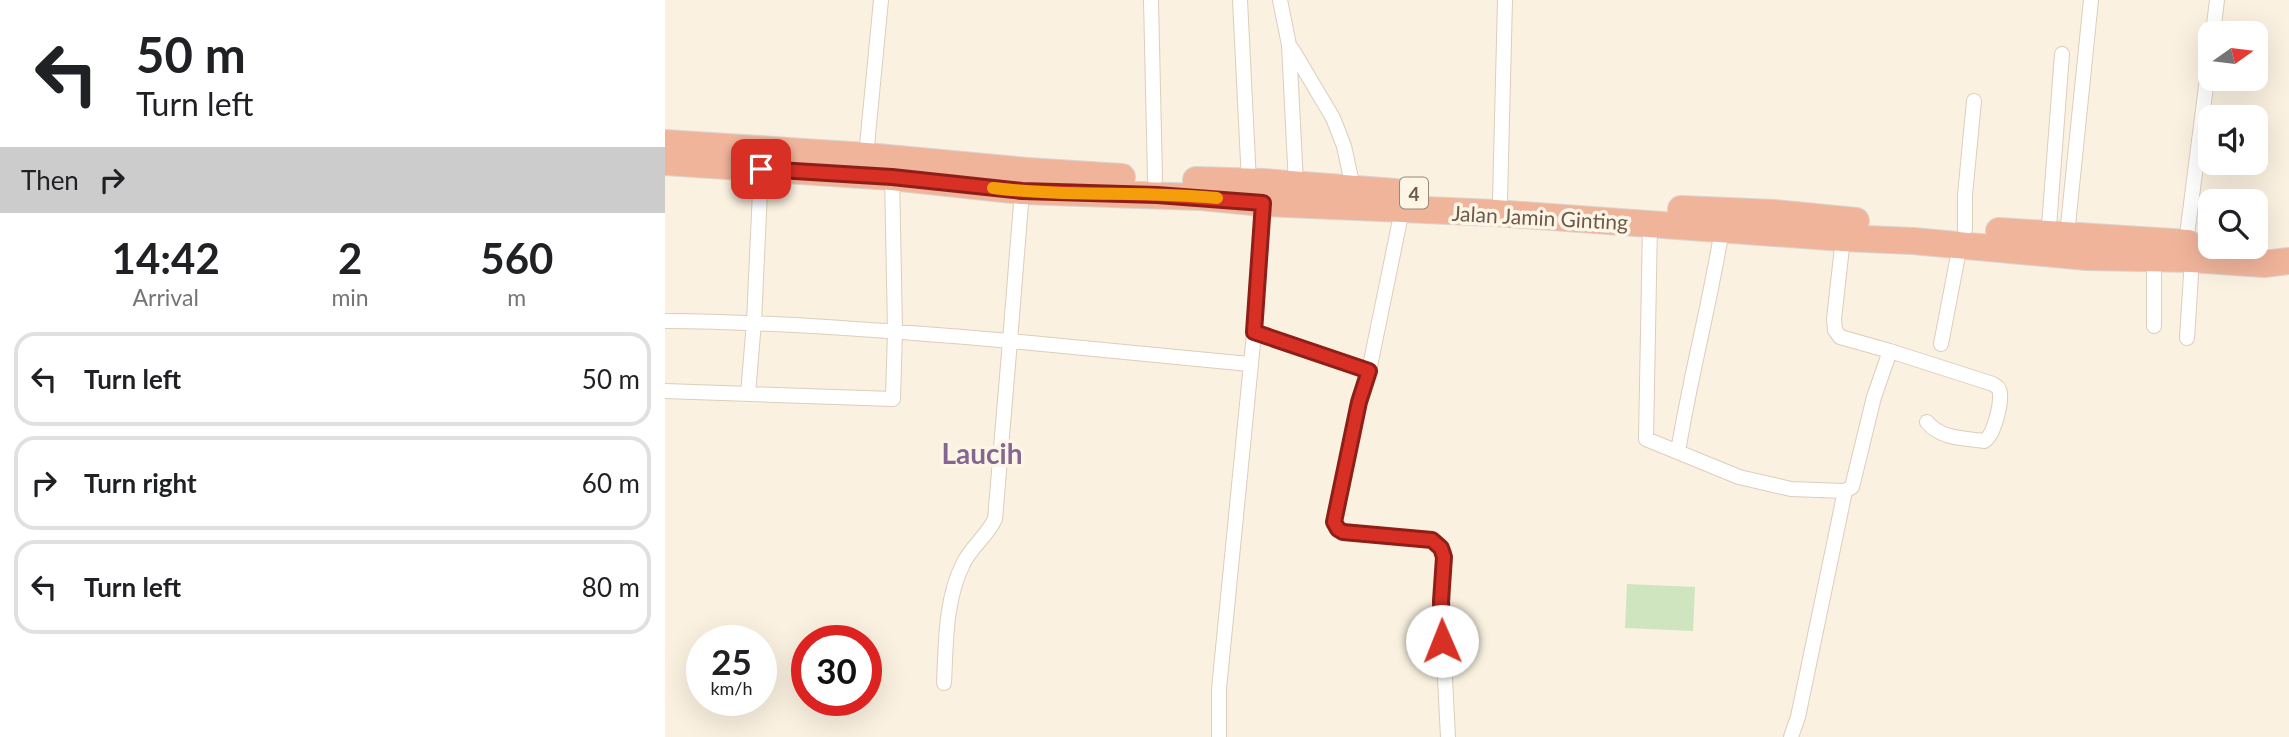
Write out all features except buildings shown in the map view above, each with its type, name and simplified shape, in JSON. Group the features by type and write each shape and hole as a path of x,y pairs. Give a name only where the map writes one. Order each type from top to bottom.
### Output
{"highway":[{"name":"Jalan Jamin Ginting","path":"665,144 866,156 892,168 1022,191 1176,195 1256,192 1296,184 1500,200 1774,213 1962,237"},
{"name":"Jalan Jamin Ginting","path":"665,162 761,169 892,168 1155,179 1402,210 1495,213 1843,238 1962,237 2054,240 2196,249 2263,264 2289,261"},
{"name":"Jalan Jamin Ginting","path":"2054,240 2087,257 2154,258 2196,249"},
{"path":"2268,247 2289,245"}],"street":[{"path":"866,156 881,0"},
{"path":"1151,0 1155,179"},
{"path":"1219,737 1219,689 1254,332 1256,192 1240,0"},
{"path":"1280,0 1289,45 1296,184"},
{"path":"1500,200 1504,0"},
{"path":"2054,240 2091,0"},
{"path":"2214,21 2217,0"},
{"path":"1289,45 1333,118 1344,146 1353,188"},
{"path":"2054,240 2062,54"},
{"path":"2187,338 2207,91"},
{"path":"1941,344 1962,237 1974,101"},
{"path":"665,391 893,399 895,331 892,168"},
{"path":"748,394 761,169"},
{"path":"944,683 947,620 957,579 967,557 995,519 1022,191"},
{"path":"1402,210 1334,522 1343,532 1432,540 1444,552 1441,620 1448,737"},
{"path":"1650,224 1646,439 1739,477 1791,489 1845,491 1852,487 1874,397 1890,351"},
{"path":"1678,452 1689,384 1714,279 1722,229"},
{"path":"1843,238 1834,319 1835,330 1840,337 1993,384 1998,388 2000,394 1991,436 1984,441 1946,436 1934,431 1927,422"},
{"path":"2154,258 2154,326"},
{"path":"665,321 754,322 895,331 1249,364"},
{"path":"1254,332 1369,371"},
{"path":"1791,737 1798,718 1845,491"}],"green space":[{"path":"1627,584 1695,587 1693,631 1625,628"}],"slow traffic":[{"path":"993,188 1217,198"}],"district":[{"name":"Laucih","path":"982,453"}],"route":[{"path":"761,169 892,177 1022,191 1201,197 1263,203 1254,332 1369,371 1359,402 1334,517 1335,526 1343,532 1432,540 1438,544 1444,552 1445,565 1441,601 1442,641"}]}
